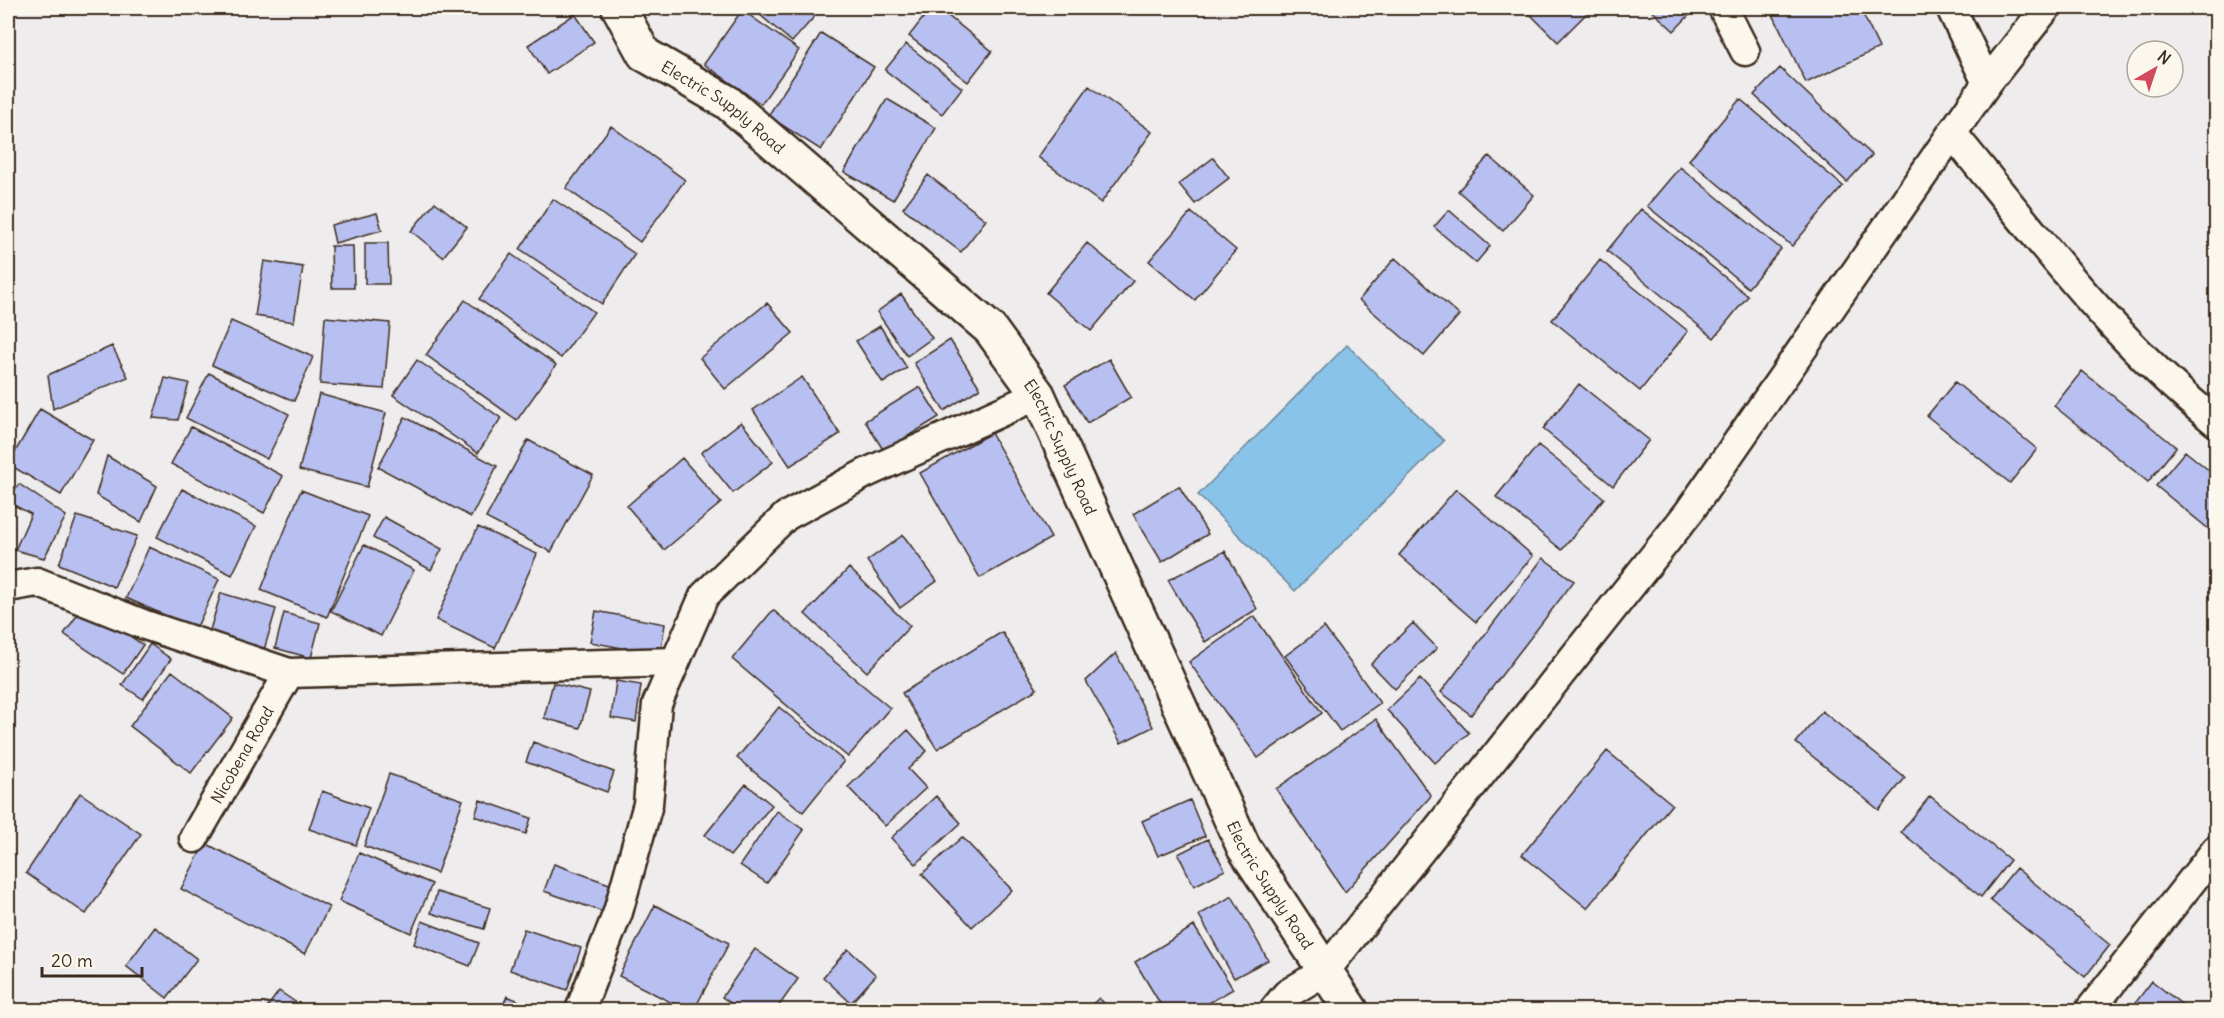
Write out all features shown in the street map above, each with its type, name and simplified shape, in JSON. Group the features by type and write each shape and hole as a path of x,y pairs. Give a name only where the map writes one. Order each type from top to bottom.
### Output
{"main road":[{"name":"Electric Supply Road","path":"619,8 644,54 727,102 990,329 1038,395 1244,848 1351,1011"}],"street":[{"path":"1723,8 1745,51"},
{"path":"1951,8 1987,83"},
{"path":"1274,1011 1287,994 1325,970 1689,512 1987,83 2046,8"},
{"path":"1952,133 2086,296 2181,394 2217,422"},
{"path":"580,1011 618,912 648,804 657,704 704,596 786,516 866,473 1038,395"},
{"path":"8,587 37,582 146,625 289,673 675,662"},
{"name":"Nicobena Road","path":"194,838 289,673"},
{"path":"2090,1011 2217,850"}],"water":[{"path":"1347,345 1444,441 1295,591 1198,495"}],"building":[{"path":"754,8 822,8 792,42"},
{"path":"931,8 938,8 992,51 968,82 909,36"},
{"path":"1529,8 1592,8 1558,42 1526,10"},
{"path":"1649,8 1696,8 1674,31"},
{"path":"1770,8 1860,8 1879,48 1806,83"},
{"path":"742,10 799,50 761,104 704,64"},
{"path":"575,14 594,42 547,74 528,45"},
{"path":"821,33 874,67 821,150 768,116"},
{"path":"906,44 962,88 942,114 885,70"},
{"path":"1780,68 1872,155 1847,182 1754,95"},
{"path":"1089,86 1152,132 1101,203 1038,157"},
{"path":"887,99 936,128 893,200 844,172"},
{"path":"1740,99 1843,186 1792,246 1689,160"},
{"path":"611,126 685,180 640,242 566,188"},
{"path":"1489,156 1534,195 1503,231 1458,191"},
{"path":"1213,158 1229,178 1195,204 1179,184"},
{"path":"1680,167 1781,249 1748,288 1647,206"},
{"path":"928,175 986,220 961,252 903,208"},
{"path":"553,199 635,254 602,304 520,249"},
{"path":"435,202 467,227 443,257 411,231"},
{"path":"1641,209 1748,296 1714,338 1607,251"},
{"path":"1449,210 1490,246 1476,263 1434,227"},
{"path":"1191,212 1236,250 1195,300 1149,261"},
{"path":"377,213 382,230 335,243 331,225"},
{"path":"365,243 388,243 389,284 365,284"},
{"path":"1087,243 1133,281 1091,331 1046,293"},
{"path":"331,246 353,246 354,288 332,288"},
{"path":"511,254 594,312 561,358 479,299"},
{"path":"1395,258 1459,315 1424,356 1359,300"},
{"path":"1600,260 1688,331 1640,391 1552,320"},
{"path":"264,261 303,267 294,322 255,316"},
{"path":"901,294 932,338 907,356 877,312"},
{"path":"465,300 556,365 517,420 426,355"},
{"path":"767,303 793,333 725,389 700,358"},
{"path":"325,317 390,323 384,389 320,384"},
{"path":"231,321 313,357 294,401 212,365"},
{"path":"880,326 907,368 883,383 856,341"},
{"path":"950,340 980,388 944,411 914,363"},
{"path":"112,346 128,377 53,409 48,375"},
{"path":"1109,359 1131,397 1087,423 1065,385"},
{"path":"417,360 501,418 478,453 393,395"},
{"path":"2082,371 2176,447 2148,482 2054,406"},
{"path":"209,373 289,414 267,459 186,418"},
{"path":"802,377 840,434 790,466 753,410"},
{"path":"165,378 189,383 178,420 153,418"},
{"path":"1955,382 2037,449 2010,483 1927,416"},
{"path":"1579,384 1649,440 1613,486 1543,429"},
{"path":"920,387 939,417 884,451 865,421"},
{"path":"319,394 386,413 367,487 299,470"},
{"path":"40,409 93,440 61,495 8,464"},
{"path":"405,417 497,466 471,517 378,467"},
{"path":"741,422 773,462 733,493 701,453"},
{"path":"191,427 283,476 264,513 171,464"},
{"path":"991,433 1051,538 980,578 920,473"},
{"path":"528,440 593,475 551,552 486,518"},
{"path":"1538,445 1604,498 1562,550 1496,497"},
{"path":"2185,451 2216,476 2216,535 2156,486"},
{"path":"107,456 157,486 141,522 96,495"},
{"path":"682,458 721,503 664,550 627,506"},
{"path":"19,484 66,516 44,558 15,550 31,514 8,502 8,498"},
{"path":"1179,486 1208,534 1162,562 1133,514"},
{"path":"182,489 256,526 232,575 157,537"},
{"path":"1456,489 1533,556 1476,622 1399,555"},
{"path":"301,490 368,516 327,617 261,590"},
{"path":"77,516 137,536 114,587 59,564"},
{"path":"384,517 442,549 431,570 373,538"},
{"path":"478,527 537,554 495,648 436,620"},
{"path":"903,535 937,581 900,608 867,561"},
{"path":"364,545 414,570 381,636 331,611"},
{"path":"149,547 219,579 196,629 126,598"},
{"path":"1225,551 1257,609 1205,642 1168,580"},
{"path":"1543,558 1574,581 1471,715 1441,692"},
{"path":"849,568 910,626 867,672 805,614"},
{"path":"221,593 276,609 262,657 207,640"},
{"path":"84,605 143,645 123,674 64,634"},
{"path":"773,610 890,708 848,757 732,659"},
{"path":"596,611 665,624 660,655 590,642"},
{"path":"284,613 320,623 311,658 275,648"},
{"path":"1254,616 1322,713 1258,758 1189,662"},
{"path":"1413,623 1437,648 1395,689 1371,664"},
{"path":"1324,627 1380,703 1340,731 1285,656"},
{"path":"1002,632 1037,689 937,749 902,693"},
{"path":"150,644 171,659 143,699 122,685"},
{"path":"1116,653 1153,727 1121,743 1086,681"},
{"path":"172,671 233,718 191,773 130,726"},
{"path":"1420,679 1469,733 1435,763 1387,710"},
{"path":"616,681 641,685 636,722 611,718"},
{"path":"553,683 590,692 580,728 544,718"},
{"path":"779,707 844,761 803,812 737,758"},
{"path":"1822,711 1905,778 1879,810 1796,743"},
{"path":"1376,719 1431,796 1345,892 1276,789"},
{"path":"908,730 927,751 908,769 926,788 885,826 848,787"},
{"path":"533,742 614,772 607,792 526,762"},
{"path":"1607,751 1672,804 1587,908 1522,855"},
{"path":"389,774 463,800 437,873 364,846"},
{"path":"746,784 772,805 730,856 705,835"},
{"path":"322,791 369,808 356,845 309,829"},
{"path":"80,793 141,834 86,914 26,873"},
{"path":"936,796 961,823 916,864 891,838"},
{"path":"1930,796 2010,860 1981,897 1901,832"},
{"path":"480,800 531,818 526,834 475,816"},
{"path":"1190,800 1205,836 1158,856 1142,821"},
{"path":"777,811 804,830 767,883 740,865"},
{"path":"962,837 1012,890 972,927 922,874"},
{"path":"1208,839 1225,870 1194,886 1178,854"},
{"path":"205,843 329,907 305,954 181,889"},
{"path":"359,853 432,884 411,933 339,901"},
{"path":"554,864 612,885 603,912 544,891"},
{"path":"2016,868 2110,945 2085,977 1990,900"},
{"path":"437,892 490,908 484,929 431,913"},
{"path":"1232,896 1268,960 1234,978 1199,915"},
{"path":"655,905 729,943 694,1010 686,1010 619,976"},
{"path":"422,921 479,943 470,966 414,944"},
{"path":"1194,926 1233,989 1197,1010 1164,1010 1135,962"},
{"path":"155,927 197,959 167,998 126,966"},
{"path":"524,929 581,948 567,990 510,970"},
{"path":"755,949 798,979 776,1010 741,1010 722,997"},
{"path":"848,949 876,975 851,1003 823,977"},
{"path":"2152,981 2189,1010 2146,1010 2136,1002"},
{"path":"279,991 307,1010 265,1010"},
{"path":"507,996 541,1010 501,1010"},
{"path":"1099,998 1111,1010 1086,1010"}]}
